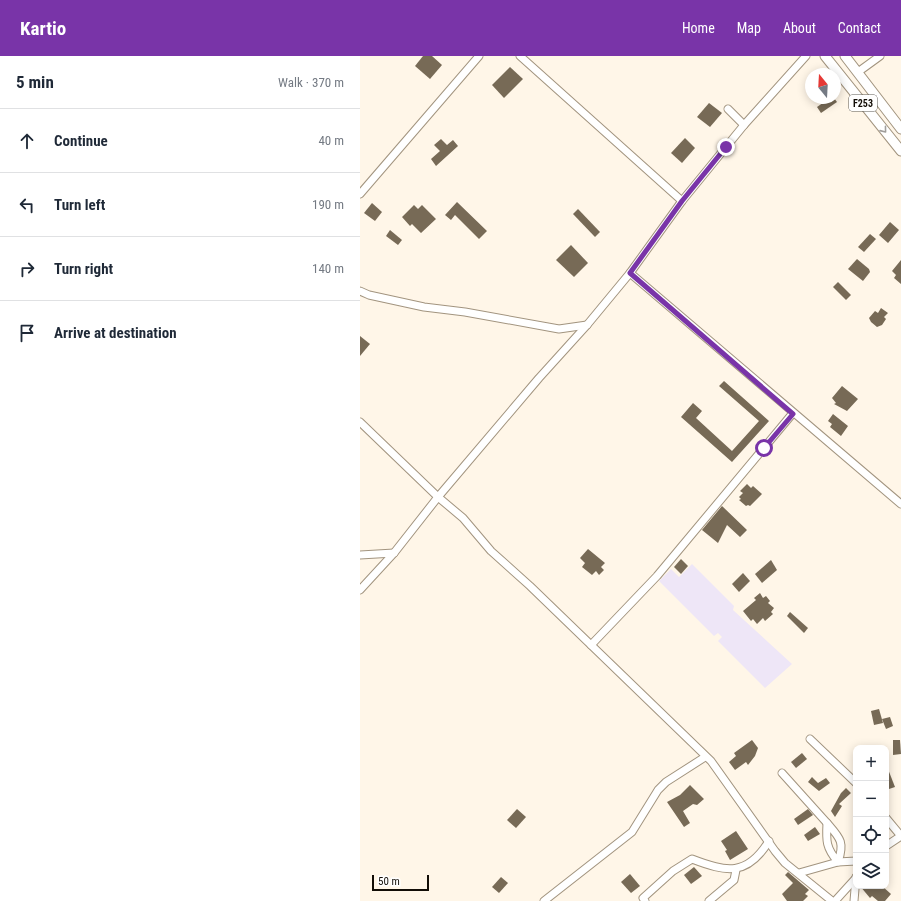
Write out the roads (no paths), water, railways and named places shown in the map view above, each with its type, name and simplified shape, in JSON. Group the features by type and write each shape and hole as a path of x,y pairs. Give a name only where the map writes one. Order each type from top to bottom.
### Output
{"main road":[{"name":"F253","path":"825,56 901,151"},
{"name":"F253","path":"845,56 901,129"}],"street":[{"path":"360,194 479,56"},
{"path":"520,56 682,201"},
{"path":"360,590 394,553 438,497 539,378 587,325 630,273 682,201 744,125 806,56"},
{"path":"858,72 880,56"},
{"path":"728,109 744,125"},
{"path":"630,273 793,414 901,504"},
{"path":"360,291 369,295 424,307 465,312 559,329 587,325"},
{"path":"591,645 657,576 793,414"},
{"path":"360,422 438,497 463,518 491,551 591,645 705,757 711,760 785,863 833,901 853,880"},
{"path":"360,555 394,553"},
{"path":"810,739 854,781"},
{"path":"544,901 632,832 658,790 666,782 705,757"},
{"path":"782,773 828,823 838,837 843,848 838,862"},
{"path":"889,822 901,836 889,844"},
{"path":"828,823 826,837 829,851 838,862"},
{"path":"645,901 643,898 673,871 692,859 713,867 736,870 750,863 761,854 768,841"},
{"path":"799,873 838,862 853,861"},
{"path":"709,901 734,880 736,870"},
{"path":"854,901 855,889"}]}
